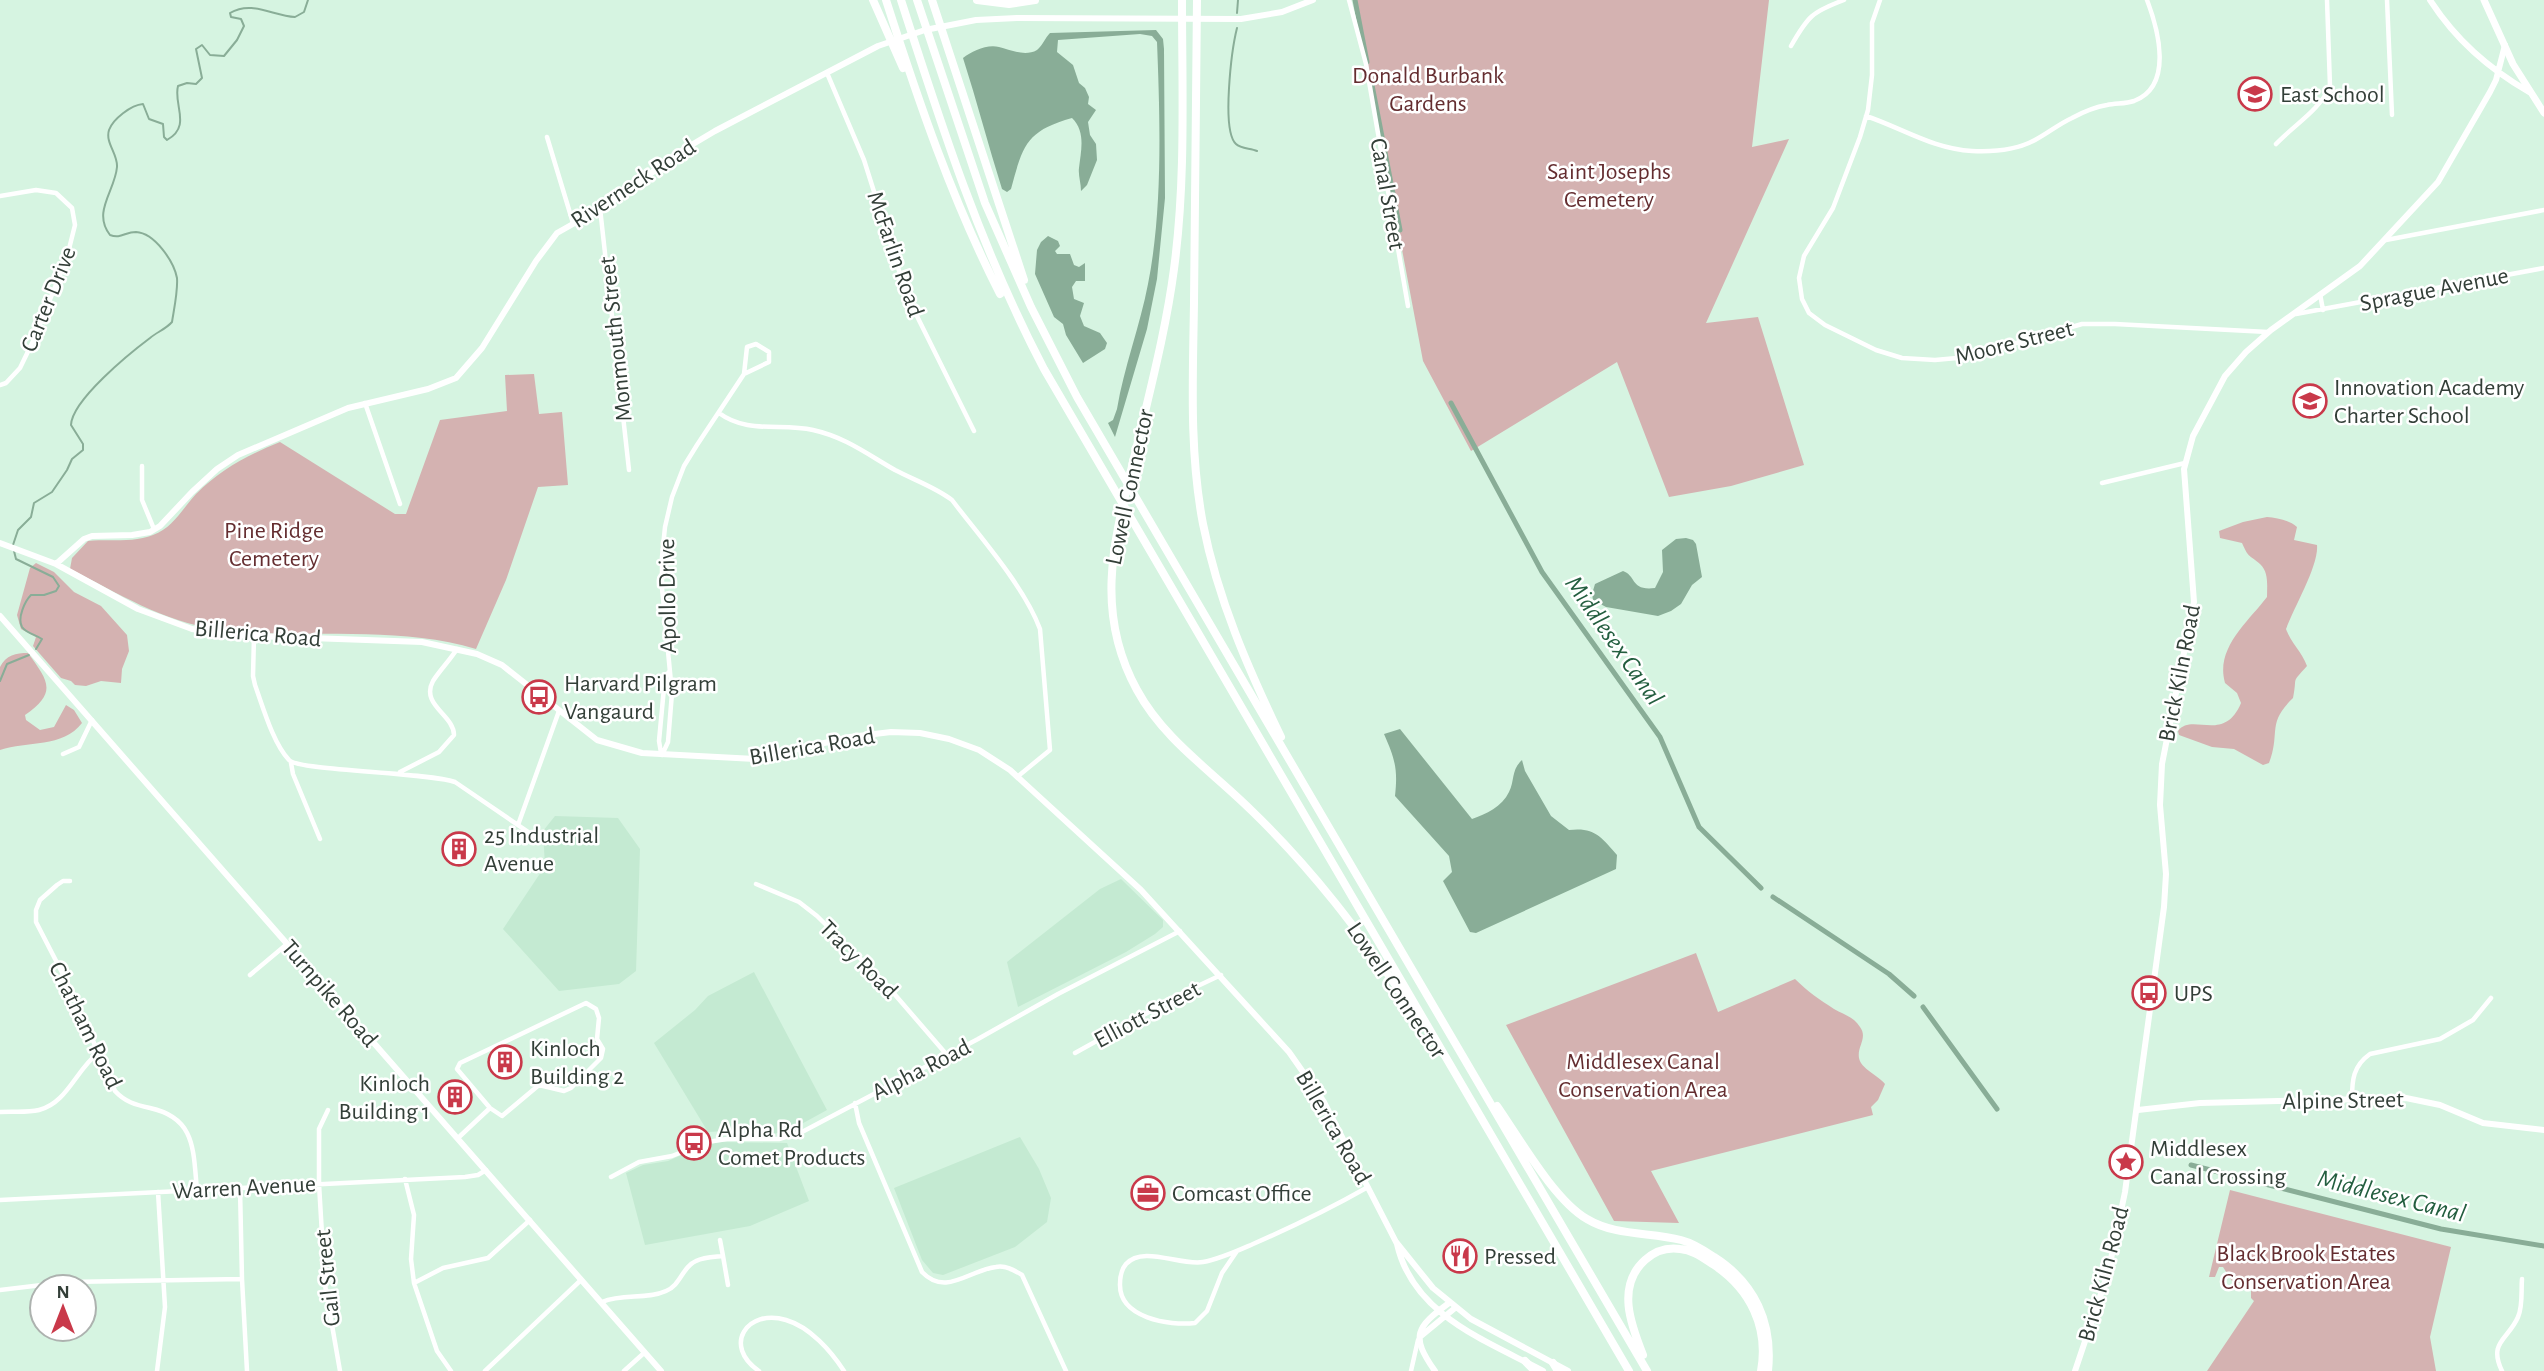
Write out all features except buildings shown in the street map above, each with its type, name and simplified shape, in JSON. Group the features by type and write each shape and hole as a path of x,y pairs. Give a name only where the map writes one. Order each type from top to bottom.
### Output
{"highway":[{"path":"873,0 984,261 1010,312 1035,352"},
{"path":"886,0 932,135"},
{"path":"901,0 969,206 1035,352 1071,418 1629,1371"},
{"path":"917,0 978,186 1031,307 1077,397 1648,1371"},
{"path":"932,0 1031,307"},
{"path":"977,0 1009,4 1035,0"},
{"name":"Lowell Connector","path":"1182,0 1181,180 1177,249 1166,318 1117,531 1110,576 1113,620 1122,657 1142,699 1172,737 1251,810 1317,879 1366,941 1450,1066"},
{"path":"1198,0 1193,411 1200,505 1214,569 1234,632 1256,686 1309,793"},
{"path":"1460,1053 1548,1180 1577,1212 1588,1220 1613,1230 1687,1242 1715,1258 1740,1278 1758,1302 1765,1320 1770,1344 1768,1371"},
{"path":"1648,1371 1633,1332 1628,1310 1631,1279 1639,1265 1658,1251 1673,1248 1704,1258 1729,1276 1746,1295 1756,1314 1762,1335 1761,1371"},
{"path":"1525,1361 1535,1371"},
{"path":"1553,1363 1558,1371"}],"main road":[{"name":"Riverneck Road","path":"154,530 172,516 192,492 217,469 236,456 365,403 428,388 456,378 482,348 536,261 557,233 600,208 683,149 878,46 909,34 956,23 1017,18 1241,19 1282,12 1313,0"},
{"path":"2430,0 2447,25 2471,52 2497,73 2529,92"},
{"path":"2484,0 2529,92 2544,113"},
{"name":"Brick Kiln Road","path":"2075,1371 2108,1273 2138,1110 2165,892 2160,805 2162,764 2194,602 2185,463 2193,436 2225,376 2268,332 2360,266 2438,182 2486,101 2505,45"},
{"path":"56,564 92,536 132,535 154,530"},
{"name":"Billerica Road","path":"0,542 56,564 115,598 165,621 198,630 254,636 422,642 458,648 502,665 597,740 628,750 662,755 755,759 850,737 891,732 920,733 949,739 979,750 1017,777 1122,873 1221,975 1298,1064 1324,1102 1396,1242 1421,1275 1452,1305 1568,1371"},
{"name":"Turnpike Road","path":"0,616 660,1371"},
{"name":"Alpine Street","path":"2138,1110 2200,1104 2406,1098 2440,1105 2483,1123 2544,1130"},
{"name":"Billerica Road","path":"1396,1242 1408,1276 1437,1311 1543,1371"},
{"path":"1434,1371 1422,1352 1420,1336 1423,1325 1437,1311 1452,1305"},
{"path":"1420,1336 1444,1316 1452,1305"}],"street":[{"name":"Canal Street","path":"1349,0 1366,64 1408,306"},
{"path":"1791,46 1810,16 1844,0"},
{"name":"Moore Street","path":"1880,0 1872,23 1872,75 1866,116 1849,171 1833,208 1804,256 1798,278 1802,299 1809,313 1852,340 1902,358 1935,360 1968,357 2082,324 2268,332"},
{"path":"1866,116 1889,123 1919,139 1948,148 1995,151 2034,141 2070,118 2091,109 2135,100 2148,91 2153,83 2160,57 2156,27 2147,0"},
{"path":"2276,144 2294,125 2315,109 2330,86 2327,0"},
{"path":"2387,0 2392,115"},
{"name":"McFarlin Road","path":"827,73 864,160 907,296 974,432"},
{"path":"547,137 573,223"},
{"name":"Carter Drive","path":"0,196 36,190 56,193 72,208 75,225 67,257 20,368 6,383 0,385"},
{"name":"Monmouth Street","path":"600,208 629,470"},
{"path":"2386,240 2544,210"},
{"name":"Sprague Avenue","path":"2292,314 2544,268"},
{"path":"2320,295 2323,310"},
{"name":"Apollo Drive","path":"662,755 659,741 665,677 669,672 662,588 665,527 672,497 684,466 744,374 747,346 756,344 769,352 769,362 744,374"},
{"path":"365,403 400,504"},
{"path":"719,413 745,425 799,428 838,437 851,442 893,469 942,492 952,500 1034,613 1040,629 1050,750 1017,777"},
{"path":"2102,483 2185,463"},
{"path":"142,466 142,500 154,530"},
{"path":"254,636 255,685 280,746 291,762 293,774 320,839"},
{"path":"399,773 439,752 454,735 450,719 439,711 433,702 431,689 433,681 458,648"},
{"path":"518,825 559,710"},
{"path":"63,754 79,747 92,720"},
{"path":"291,762 305,766 439,777 455,782 540,840"},
{"name":"Chatham Road","path":"70,881 63,881 40,900 36,910 36,922 69,986 111,1084 120,1096 134,1104 166,1112 174,1116 186,1129 192,1144 197,1190"},
{"name":"Tracy Road","path":"756,884 799,902 817,916 904,1004 947,1055"},
{"name":"Alpha Road","path":"611,1177 639,1162 672,1156 707,1142 790,1137 1180,931"},
{"path":"250,975 287,944"},
{"name":"Elliott Street","path":"1074,1053 1161,1004 1221,975"},
{"path":"2352,1100 2353,1075 2363,1059 2370,1054 2440,1039 2473,1020 2491,998"},
{"path":"586,1003 596,1009 599,1018 597,1039 603,1049 601,1058 571,1088 564,1091 539,1085 502,1116 490,1108 458,1071 460,1063 586,1003"},
{"path":"0,1112 31,1111 50,1105 65,1092 86,1063 98,1053"},
{"path":"855,1103 859,1123 922,1272 928,1278 946,1283 996,1267 1005,1267 1022,1275 1066,1371"},
{"path":"458,1138 490,1108"},
{"name":"Gail Street","path":"328,1110 319,1133 319,1184 326,1293 340,1371"},
{"name":"Warren Avenue","path":"0,1200 468,1177 486,1170"},
{"path":"405,1180 414,1215 411,1259 414,1283 437,1351 451,1371"},
{"path":"1237,1251 1222,1273 1207,1311 1195,1323 1154,1320 1132,1309 1120,1294 1120,1273 1126,1264 1140,1256 1181,1263 1201,1263 1280,1232 1368,1186"},
{"path":"240,1188 247,1371"},
{"path":"157,1371 157,1354 164,1320 158,1192"},
{"path":"414,1283 443,1268 488,1258 530,1220"},
{"path":"720,1240 728,1285"},
{"path":"602,1302 620,1296 663,1293 678,1284 693,1262 723,1256"},
{"path":"0,1290 67,1282 242,1279"},
{"path":"485,1371 582,1279"},
{"path":"2502,1371 2497,1348 2518,1317 2522,1279"},
{"path":"759,1371 744,1358 741,1337 756,1321 769,1318 786,1320 805,1329 844,1371"},
{"path":"1411,1371 1420,1336"},
{"path":"624,1371 645,1353"}],"shaded area":[{"path":"1156,30 1163,39 1164,49 1165,198 1157,279 1147,329 1115,437 1108,423 1113,420 1117,409 1145,300 1153,255 1158,195 1157,42 1152,36 1140,34 1058,40 1057,52 1073,65 1079,83 1089,97 1088,104 1096,110 1088,122 1090,135 1096,144 1097,160 1087,185 1081,191 1081,135 1072,118 1045,128 1029,142 1019,161 1011,189 1007,192 1002,189 963,58 990,46 1023,53 1032,52 1039,48 1050,33"},
{"path":"1048,236 1058,241 1060,246 1055,251 1057,254 1070,254 1074,265 1079,267 1085,263 1085,281 1076,281 1072,287 1074,299 1084,303 1080,316 1084,326 1100,333 1107,343 1105,349 1083,363 1066,335 1063,324 1054,317 1035,274 1037,250"},
{"path":"1686,538 1696,544 1702,577 1692,585 1681,604 1671,611 1658,616 1606,607 1593,600 1595,584 1623,571 1641,587 1655,588 1663,572 1662,550 1676,539"},
{"path":"1400,729 1472,819 1502,802 1511,788 1516,768 1522,760 1525,771 1551,816 1569,830 1585,830 1602,838 1617,855 1616,869 1476,933 1470,932 1443,881 1452,872 1449,856 1395,796 1395,764 1384,734"},
{"path":"555,816 618,818 640,849 636,971 619,984 559,991 503,929 545,866 543,831"},
{"path":"1121,879 1163,920 1163,927 1126,952 1018,1007 1007,962 1100,889"},
{"path":"754,972 827,1110 796,1127 774,1134 743,1130 708,1132 654,1043 708,996"},
{"path":"1020,1137 1039,1169 1051,1198 1047,1222 1015,1247 943,1275 933,1273 922,1260 894,1188"},
{"path":"721,1142 787,1143 809,1201 750,1226 645,1245 626,1173 643,1165 668,1161 704,1145"}],"green space":[{"name":"Saint Josephs Cemetery","path":"1355,0 1769,0 1752,147 1789,139 1706,323 1758,317 1804,465 1731,486 1669,497 1617,362 1471,451 1423,361"},
{"name":"Pine Ridge Cemetery","path":"534,374 539,414 562,412 568,485 538,487 506,580 476,649 445,641 412,637 282,634 217,629 159,613 70,569 72,558 88,541 137,539 160,532 215,477 280,442 395,514 406,514 440,420 507,411 505,375"},
{"path":"2267,517 2287,521 2297,527 2294,540 2317,545 2317,553 2286,629 2307,666 2296,680 2293,698 2280,715 2269,763 2263,765 2234,749 2212,747 2179,735 2178,731 2191,724 2217,725 2226,722 2241,703 2237,693 2225,683 2225,658 2235,636 2267,597 2267,579 2263,567 2248,554 2242,543 2220,538 2219,531"},
{"path":"36,563 54,572 74,592 101,606 127,635 129,651 122,669 121,683 101,681 86,686 75,685 61,678 33,646 36,637 21,629 17,615 30,568"},
{"path":"28,653 45,679 46,693 25,715 26,720 40,730 54,727 66,705 74,710 82,723 74,731 55,740 0,750 0,667 12,656"},
{"name":"Middlesex Canal Conservation Area","path":"1696,953 1718,1012 1795,979 1819,999 1857,1023 1863,1035 1860,1062 1885,1084 1878,1100 1871,1107 1873,1115 1651,1171 1679,1223 1614,1221 1506,1025"},
{"name":"Black Brook Estates Conservation Area","path":"2230,1190 2451,1247 2430,1337 2436,1371 2207,1371 2254,1301 2251,1298 2251,1286 2232,1281 2223,1267 2219,1267 2215,1277 2209,1277"}],"waterway":[{"path":"13,545 18,530 31,517 34,503 52,492 72,459 83,450 83,444 71,425 81,403 116,366 172,322 177,278 168,257 150,237 136,232 114,236 110,235 105,226 104,210 117,167 108,135 111,126 128,110 143,104 149,119 163,124 164,137 167,140 179,128 178,86 196,84 202,78 196,49 202,45 210,55 224,56 244,26 241,19 231,17 230,13 238,9 254,8 295,17 304,12 308,0"},
{"path":"1237,13 1238,0"},
{"name":"Middlesex Canal","path":"1355,0 1367,62"},
{"path":"1237,28 1231,70 1229,123 1236,144 1257,151"},
{"name":"Middlesex Canal","path":"1372,85 1400,230"},
{"name":"Middlesex Canal","path":"1451,403 1542,572 1660,737 1699,827 1761,888"},
{"path":"14,551 16,559 53,577 59,586 56,591 44,595 31,595 22,610 22,627 42,639 36,649"},
{"path":"0,681 7,664 29,655"},
{"name":"Middlesex Canal","path":"1773,897 1889,974 1914,996"},
{"name":"Middlesex Canal","path":"1923,1007 1997,1109"},
{"name":"Middlesex Canal","path":"2191,1165 2441,1229 2544,1246"}],"place":[{"name":"East School","path":"2255,94"},
{"name":"Innovation Academy Charter School","path":"2310,401"},
{"name":"Harvard Pilgram Vangaurd","path":"539,697"},
{"name":"25 Industrial Avenue","path":"459,849"},
{"name":"UPS","path":"2149,993"},
{"name":"Kinloch Building 2","path":"505,1062"},
{"name":"Kinloch Building 1","path":"455,1097"},
{"name":"Alpha Rd Comet Products","path":"694,1143"},
{"name":"Middlesex Canal Crossing","path":"2126,1162"},
{"name":"Comcast Office","path":"1148,1193"},
{"name":"Pressed","path":"1460,1256"}],"park label":[{"name":"Donald Burbank Gardens","path":"1428,89"}]}
